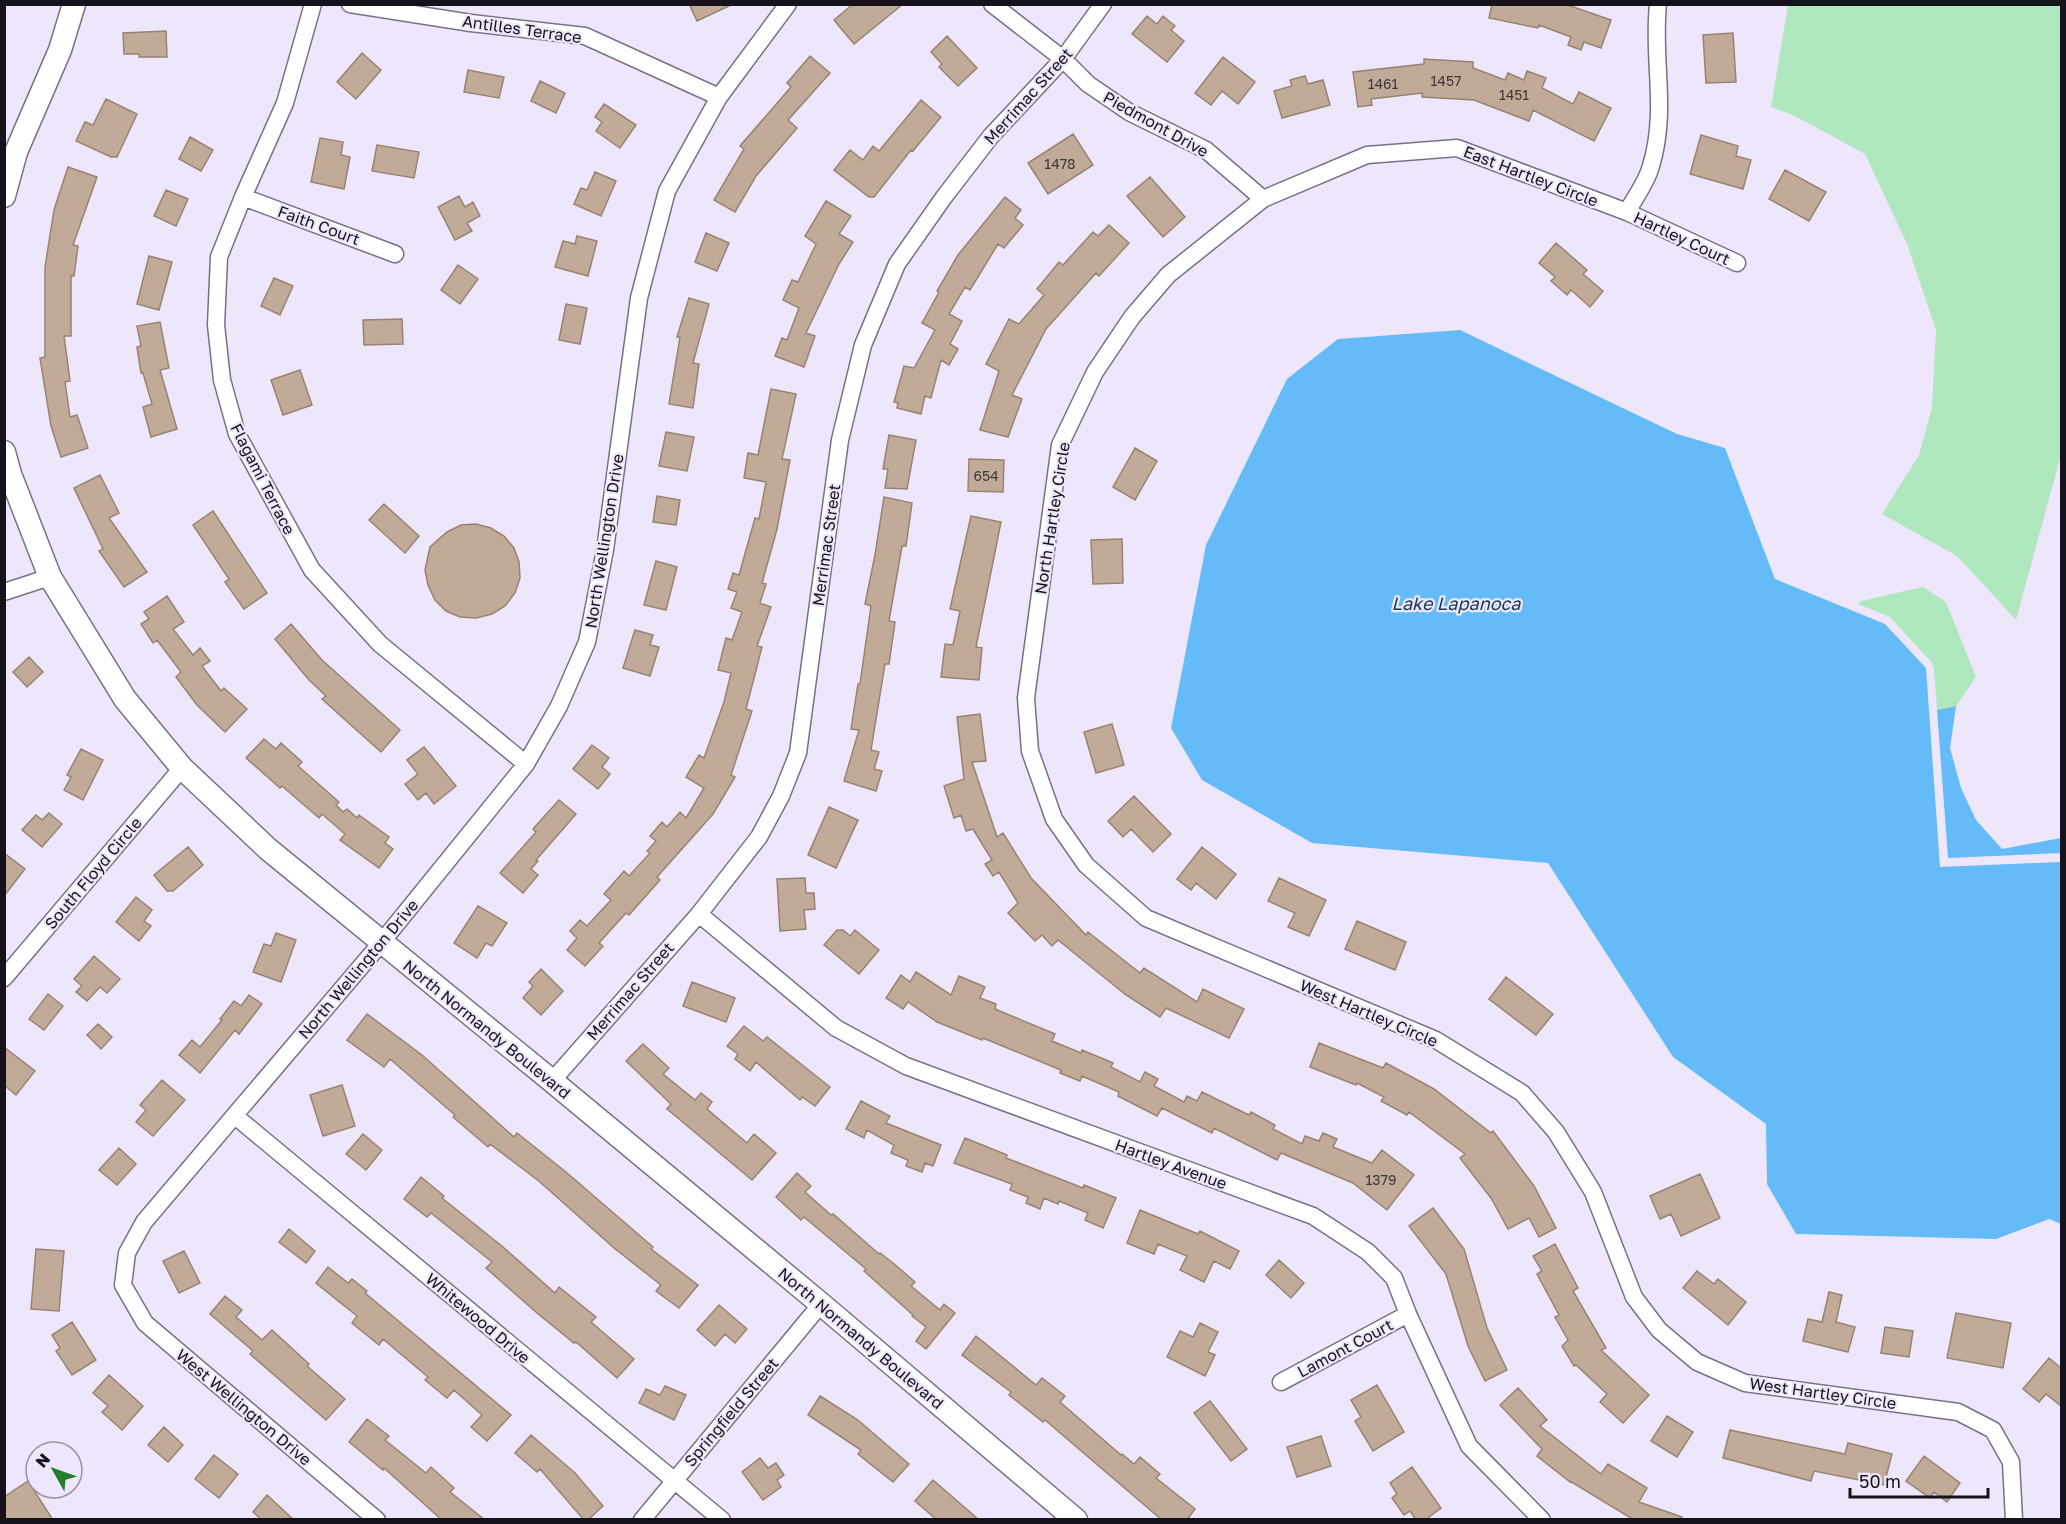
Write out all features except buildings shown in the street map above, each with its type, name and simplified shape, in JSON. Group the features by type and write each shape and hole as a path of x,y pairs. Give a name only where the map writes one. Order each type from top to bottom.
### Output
{"street":[{"path":"4,196 16,152 60,50 74,4"},
{"name":"Flagami Terrace","path":"313,4 285,103 219,257 216,325 222,380 237,434 312,570 380,644 526,764"},
{"name":"Antilles Terrace","path":"350,4 471,23 585,36 719,97"},
{"name":"North Wellington Drive","path":"123,1285 127,1253 144,1222 381,943 526,764 559,706 587,642 605,550 639,298 667,191 719,97 788,4"},
{"name":"Piedmont Drive","path":"992,4 1063,59 1088,84 1129,112 1206,150 1263,200"},
{"name":"Merrimac Street","path":"552,1081 699,914 759,837 781,796 798,753 840,440 863,345 897,264 944,197 991,136 1063,59 1103,4"},
{"path":"1628,212 1651,168 1660,124 1656,30 1658,4"},
{"name":"East Hartley Circle","path":"1263,200 1366,155 1457,148 1628,212"},
{"name":"Faith Court","path":"243,197 395,254"},
{"name":"North Hartley Circle","path":"1026,698 1060,445 1095,372 1132,317 1168,275 1263,200"},
{"name":"Hartley Court","path":"1628,212 1737,263"},
{"name":"North Normandy Boulevard","path":"4,452 10,474 50,578 125,699 182,768 267,849 821,1304 1076,1520"},
{"path":"4,592 50,578"},
{"name":"West Hartley Circle","path":"1026,698 1030,751 1054,819 1086,865 1146,918 1436,1040 1522,1093 1556,1132 1593,1192 1634,1297 1659,1330 1697,1362 1745,1383 1958,1412 1993,1430 2012,1462 2014,1520"},
{"name":"South Floyd Circle","path":"4,978 182,768"},
{"name":"Hartley Avenue","path":"699,914 836,1028 906,1066 1313,1216 1368,1252 1394,1278 1408,1314 1469,1446 1542,1520"},
{"name":"Whitewood Drive","path":"235,1116 722,1520"},
{"name":"West Wellington Drive","path":"123,1285 145,1323 377,1520"},
{"name":"Springfield Street","path":"642,1520 821,1304"},
{"name":"Lamont Court","path":"1281,1383 1408,1314"}],"green space":[{"path":"1788,5 2061,5 2061,455 2016,620 1957,556 1882,514 1919,455 1932,408 1936,330 1907,244 1865,154 1795,116 1771,107"},
{"path":"1923,587 1946,602 1976,677 1956,706 1937,710 1932,663 1890,617 1858,604 1861,601"}],"water":[{"name":"Lake Lapanoca","path":"1460,330 1677,434 1725,448 1775,579 1885,624 1926,668 1940,867 2061,862 2061,1224 2049,1219 1996,1239 1796,1234 1767,1184 1766,1124 1673,1057 1548,863 1312,843 1202,780 1171,728 1206,545 1287,379 1338,339"},
{"path":"1956,706 1950,748 1961,788 1976,820 2002,849 2061,838 2061,853 1948,858 1937,710"}]}
